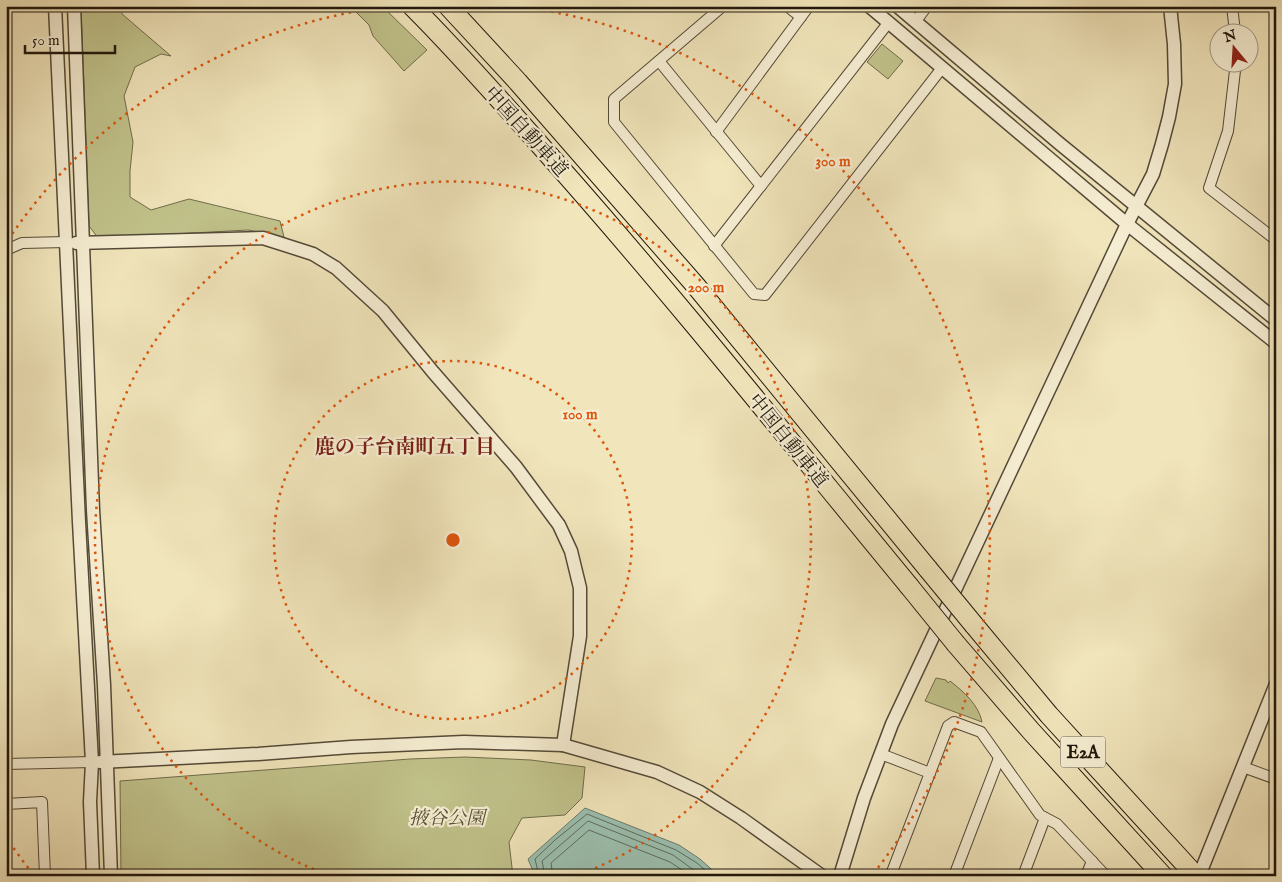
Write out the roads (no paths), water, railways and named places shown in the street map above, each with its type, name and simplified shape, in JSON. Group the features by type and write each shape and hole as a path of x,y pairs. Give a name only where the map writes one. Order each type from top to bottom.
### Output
{"highway":[{"name":"中国自動車道","path":"412,6 497,96 592,204 956,644 1038,739 1163,876"},
{"name":"中国自動車道","path":"448,6 518,82 696,286 1049,714 1198,876"}],"street":[{"path":"56,6 79,522 92,762 90,802 94,876"},
{"path":"74,6 94,510 112,876"},
{"path":"723,6 614,99 614,122 754,294 765,295 942,68"},
{"path":"787,6 801,17"},
{"path":"716,132 809,6"},
{"path":"869,6 1127,224 1276,343"},
{"path":"897,6 1136,206 1276,320"},
{"path":"916,21 927,6"},
{"path":"840,876 864,798 892,724 1152,174 1162,144 1175,84 1174,44 1170,6"},
{"path":"1232,6 1234,22"},
{"path":"714,246 889,22"},
{"path":"658,61 761,186"},
{"path":"1235,72 1228,130 1209,188 1276,240"},
{"path":"6,250 22,243 263,238 313,254 336,268 384,311 433,372 516,467 559,525 571,551 580,588 580,636 563,745"},
{"path":"1198,876 1209,853 1276,684"},
{"path":"893,876 892,872 948,726 954,722 981,732 1040,815 1057,824 1106,876"},
{"path":"6,764 92,762 446,743 563,745 657,772 700,792 741,818 822,876"},
{"path":"881,754 930,773"},
{"path":"954,876 999,758"},
{"path":"1243,767 1276,779"},
{"path":"6,804 42,802 45,876"},
{"path":"1023,876 1045,818"},
{"path":"1086,876 1092,861"}],"water":[{"path":"585,808 679,845 700,859 719,876 535,876 528,859"}],"district":[{"name":"鹿の子台南町五丁目","path":"405,446"}],"park label":[{"name":"掖谷公園","path":"447,817"}]}
